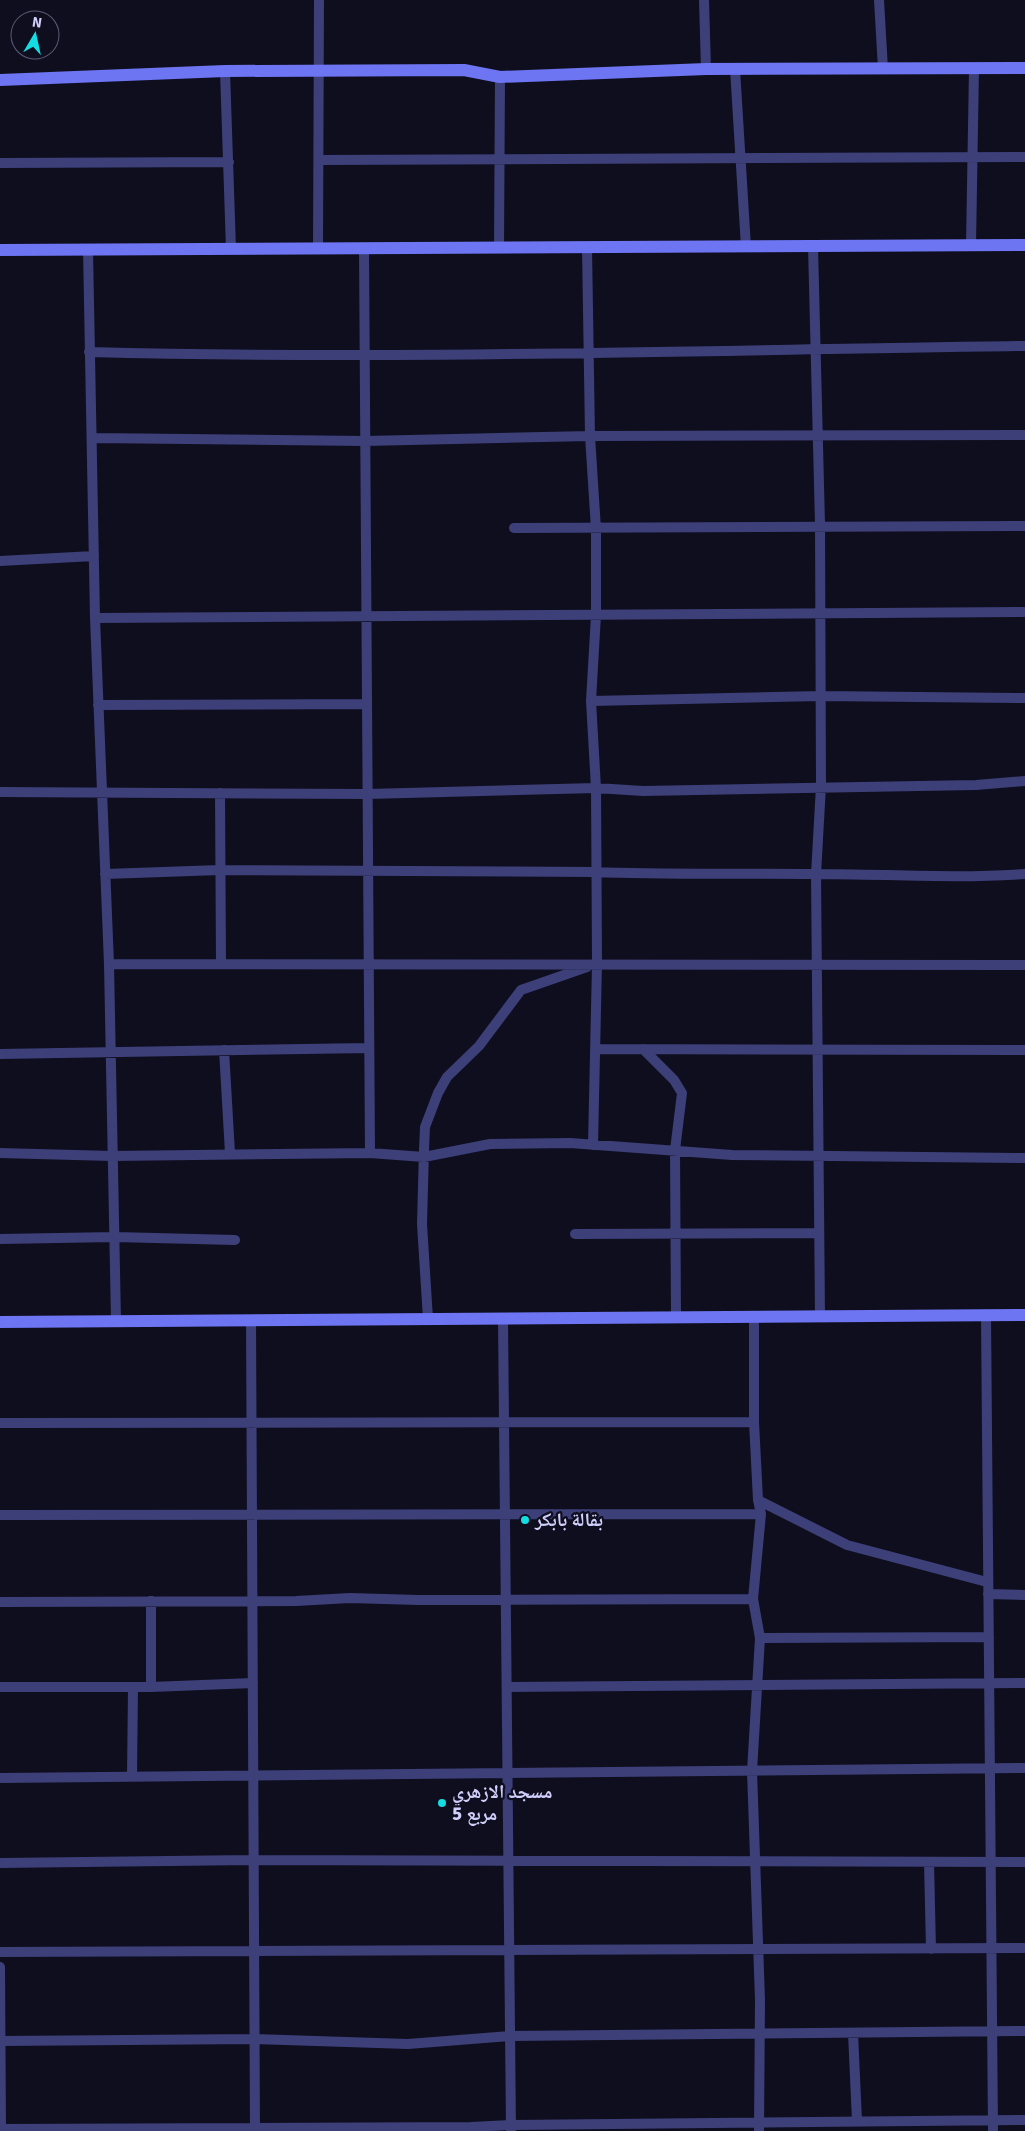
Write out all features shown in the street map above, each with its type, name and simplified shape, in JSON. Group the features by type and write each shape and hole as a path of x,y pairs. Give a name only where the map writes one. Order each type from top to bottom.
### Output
{"street":[{"path":"318,249 319,0"},
{"path":"704,0 706,69"},
{"path":"879,0 882,69"},
{"path":"971,245 974,158 974,68"},
{"path":"0,80 225,71 464,70 500,77 706,69 1025,68"},
{"path":"735,69 746,247"},
{"path":"225,71 231,249"},
{"path":"499,248 500,77"},
{"path":"319,160 1025,157"},
{"path":"0,163 229,162"},
{"path":"0,250 1025,245"},
{"path":"814,246 820,527 821,786 816,874 820,1316"},
{"path":"587,247 590,436 596,529 596,615 591,701 596,788 597,964 593,1146"},
{"path":"364,248 370,1153"},
{"path":"88,250 95,618 100,792 109,964 116,1321"},
{"path":"89,352 213,355 365,355 1025,346"},
{"path":"93,438 366,441 590,436 1025,435"},
{"path":"514,528 1025,526"},
{"path":"0,561 94,556"},
{"path":"95,618 1025,612"},
{"path":"591,701 820,696 1025,698"},
{"path":"98,705 367,704"},
{"path":"0,792 368,794 596,788 642,791 976,784 1025,781"},
{"path":"220,793 220,963"},
{"path":"105,874 220,870 595,872 656,875 816,874 933,877 1025,874"},
{"path":"109,964 1025,965"},
{"path":"428,1319 422,1224 425,1127 438,1093 447,1077 479,1046 521,990 597,964"},
{"path":"0,1054 370,1048"},
{"path":"595,1049 1025,1050"},
{"path":"643,1049 674,1080 682,1093 675,1150 676,1317"},
{"path":"224,1050 230,1154"},
{"path":"0,1153 112,1156 370,1153 424,1157 490,1144 570,1143 732,1155 1025,1158"},
{"path":"575,1234 818,1233"},
{"path":"0,1239 115,1237 235,1240"},
{"path":"986,1315 993,2126"},
{"path":"0,1322 1025,1315"},
{"path":"754,1317 754,1422 758,1500 762,1514 753,1599 760,1638 759,1684 752,1770 760,2034 759,2127"},
{"path":"503,1319 511,2128"},
{"path":"251,1320 252,1860 255,2129"},
{"path":"0,1423 754,1422"},
{"path":"758,1500 847,1545 987,1582"},
{"path":"0,1515 762,1514"},
{"path":"988,1594 1025,1596"},
{"path":"0,1602 252,1601 350,1598 506,1600 753,1599"},
{"path":"151,1601 151,1687"},
{"path":"760,1638 989,1637"},
{"path":"0,1687 151,1687 253,1683"},
{"path":"507,1687 1025,1683"},
{"path":"132,1776 133,1687"},
{"path":"0,1778 1025,1768"},
{"path":"0,1863 252,1860 1025,1862"},
{"path":"929,1862 931,1949"},
{"path":"0,1952 1025,1948"},
{"path":"0,1967 1,2130 759,2127 858,2121 993,2126 1025,2120"},
{"path":"0,2041 254,2039 408,2044 510,2036 1025,2031"},
{"path":"853,2033 858,2121"}],"place":[{"name":"بقالة بابكر","path":"525,1520"},
{"name":"مسجد الازهري مربع 5","path":"442,1803"}]}
